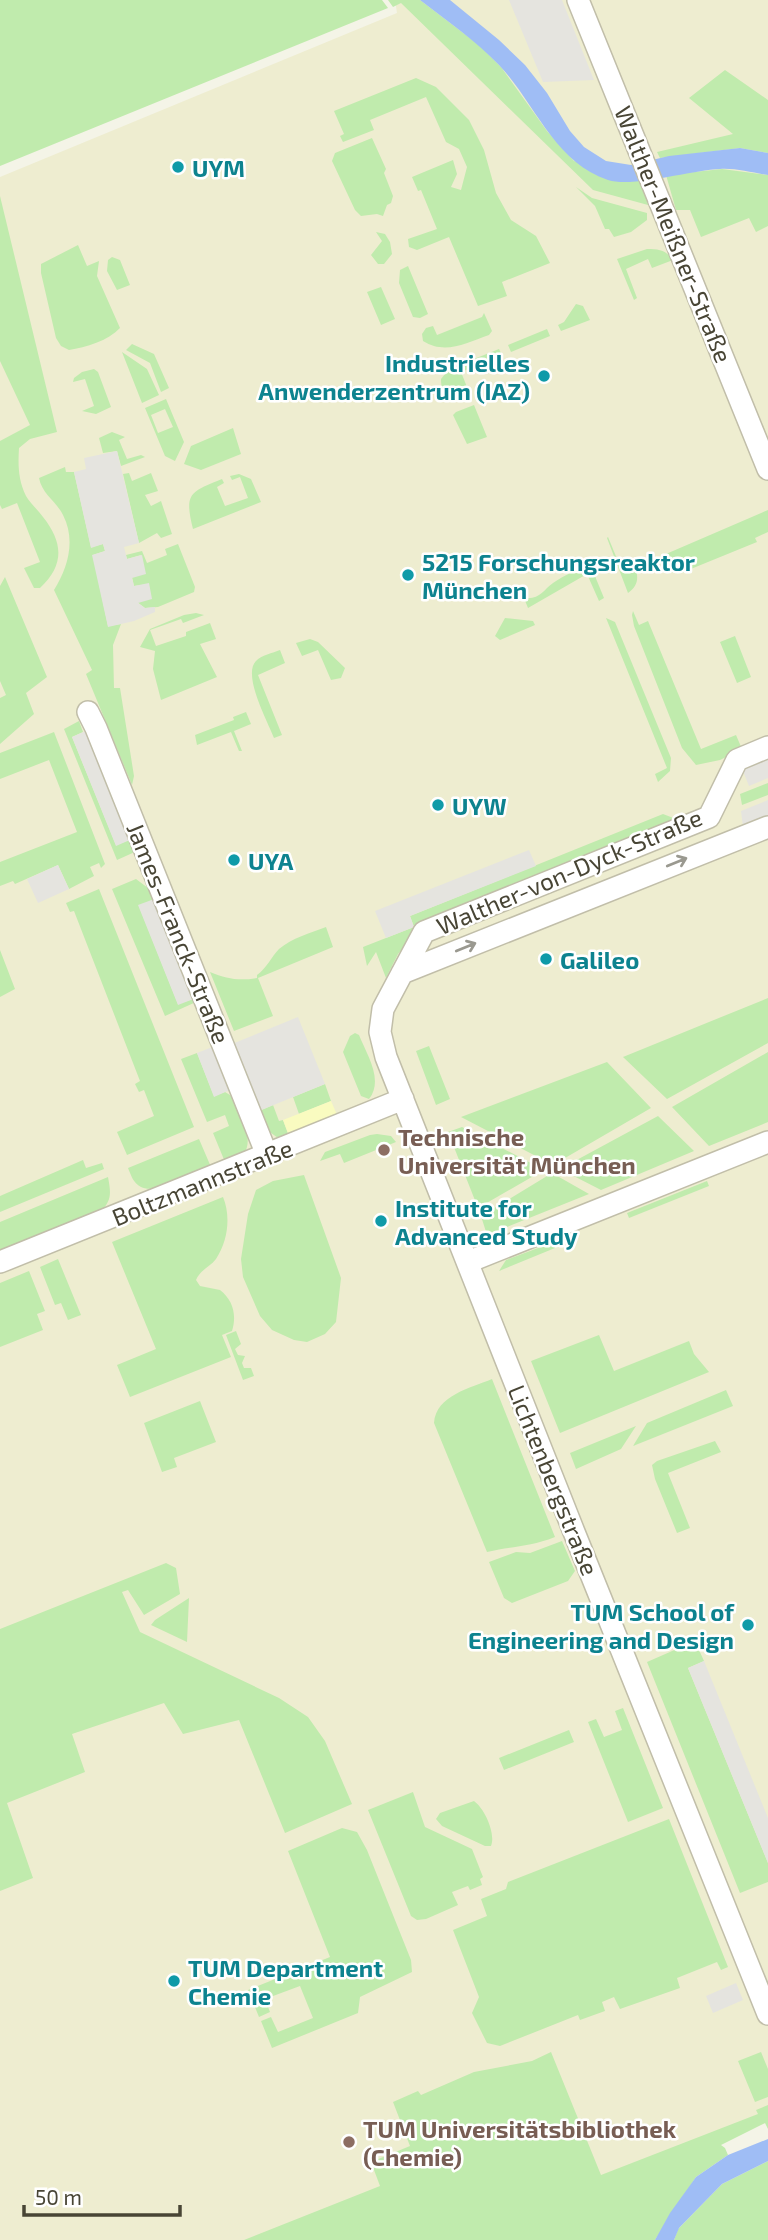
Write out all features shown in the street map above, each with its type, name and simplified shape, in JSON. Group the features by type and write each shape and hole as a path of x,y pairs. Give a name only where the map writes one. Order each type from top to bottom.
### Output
{"street":[{"name":"Walther-Meißner-Straße","path":"578,0 768,469"},
{"name":"James-Franck-Straße","path":"88,712 165,895 267,1155"},
{"name":"Walther-von-Dyck-Straße","path":"380,1022 387,997 424,932 709,817 737,760 768,747"},
{"name":"Walther-von-Dyck-Straße","path":"402,973 768,827"},
{"name":"Lichtenbergstraße","path":"380,1022 381,1041 403,1099 768,2014"},
{"name":"Boltzmannstraße","path":"0,1262 403,1099"},
{"path":"468,1262 768,1142"}],"shaded area":[{"path":"0,0 382,0 388,8 0,166"},
{"path":"388,0 420,0 479,45 501,67 547,131 574,161 641,180 648,205 593,190 401,3 393,7"},
{"name":"Technische Universität München","path":"395,0 768,0 768,2122 458,2240 0,2240 0,177 397,13"},
{"path":"509,0 562,0 594,80 543,82"},
{"path":"725,70 768,100 768,153 740,148 660,158 657,152 733,134 689,98"},
{"path":"416,78 436,87 469,120 484,150 496,193 511,220 536,236 550,263 502,282 507,296 478,306 449,237 417,250 409,247 408,239 437,229 421,190 418,191 412,177 453,160 457,174 451,187 461,190 467,167 459,149 446,142 426,97 370,120 374,130 343,142 340,136 344,134 334,111"},
{"path":"372,138 386,169 384,173 393,196 383,216 361,216 355,210 332,161 335,153"},
{"path":"722,169 768,175 768,226 756,232 749,218 701,237 690,210 676,210 666,175"},
{"path":"576,187 592,198 647,213 647,220 631,232 614,237 609,229 605,229 595,206"},
{"path":"0,196 57,432 30,439 19,448 19,472 23,490 50,526 57,544 54,571 40,588 34,588 24,568 40,562 17,503 2,509 0,505 0,441 30,425 0,361"},
{"path":"376,232 385,234 390,242 392,254 384,264 378,264 371,255 382,241"},
{"path":"78,245 87,266 99,261 97,276 120,328 103,340 69,350 61,346 56,338 41,264"},
{"path":"647,249 662,251 673,260 652,268 648,259 626,269 637,298 634,300 617,259"},
{"path":"112,257 120,260 130,285 117,290 107,271 108,260"},
{"path":"408,266 428,314 420,318 413,317 399,283 400,270"},
{"path":"381,287 395,319 381,325 367,292"},
{"path":"576,304 583,306 590,320 561,331 558,325 564,322"},
{"path":"484,313 492,331 489,335 447,347 423,341 422,334 426,328 433,326 437,335 482,317"},
{"path":"547,329 550,336 511,352 508,345"},
{"path":"132,344 154,354 169,388 161,392 150,363 126,350"},
{"path":"499,349 502,355 461,372 469,392 448,401 441,379 449,369"},
{"path":"122,352 147,369 159,395 142,403"},
{"path":"94,369 98,372 111,407 96,414 82,411 94,406 85,379 73,382 82,372"},
{"path":"166,399 184,442 175,461 165,456 145,408","holes":["165,409 173,427 158,433 151,415"]},
{"path":"474,405 487,437 467,444 453,415"},
{"path":"233,428 241,454 201,470 184,464 191,446"},
{"path":"112,432 125,437 119,440 127,459 141,455 145,457 121,466 117,451 103,453 99,438"},
{"path":"117,451 139,543 124,547 127,559 142,555 146,574 132,578 134,586 149,583 152,599 138,603 145,608 155,607 155,612 134,621 108,627 92,555 105,551 103,544 91,548 74,472 86,469 84,458"},
{"path":"65,467 66,472 74,472 91,547 103,544 105,551 93,555 108,626 121,624 113,645 114,688 120,688 134,776 132,785 86,674 92,670 54,590 69,554 69,534 63,515 43,489 39,478"},
{"path":"129,473 132,481 151,473 158,491 145,495 151,506 161,501 172,534 161,538 157,533 139,543 123,474"},
{"path":"239,474 251,479 261,502 193,529 189,508 192,495 222,479 224,483 217,487 225,506 248,498 240,477 232,480 230,476"},
{"path":"768,510 768,532 755,538 757,542 681,573 669,572 662,566 659,557"},
{"path":"607,538 620,566 628,563 631,569 635,567 637,582 628,593"},
{"path":"178,544 195,587 194,592 158,607 145,608 137,602 149,584 134,586 132,577 141,555 127,559 126,555 142,551 147,563 167,555 165,549"},
{"path":"590,564 604,598 599,601 587,574 528,608 524,598 538,596 557,580"},
{"path":"5,577 47,677 26,693 34,714 0,744 0,698 6,695 0,681 0,586"},
{"path":"633,611 639,625 648,621 701,749 736,735 742,749 720,760 696,765 682,748 634,626"},
{"path":"196,613 204,615 183,623 181,619 150,630 156,646 186,636 186,632 210,623 216,639 200,644 217,677 161,700 153,669 155,651 140,647 150,629"},
{"path":"505,618 533,621 535,625 500,640 495,636"},
{"path":"606,618 615,622 671,758 670,771 658,782 655,774 667,768"},
{"path":"735,636 751,677 737,683 720,642"},
{"path":"310,639 318,642 345,668 341,678 331,680 318,650 302,656 296,643"},
{"path":"280,650 285,663 258,675 282,735 274,738 252,677 256,661"},
{"path":"246,712 251,724 234,731 242,751 239,751 231,732 197,745 195,735 234,720 233,717"},
{"path":"79,721 83,732 72,737 116,845 132,839 137,851 117,860 64,729"},
{"path":"88,730 132,839 116,846 72,737"},
{"path":"54,732 105,864 101,868 99,863 90,867 94,876 69,889 58,865 15,884 13,881 0,886 0,862 77,832 49,760 0,779 0,753"},
{"path":"768,755 768,778 749,786 741,766"},
{"path":"768,783 768,795 742,805 740,794"},
{"path":"768,800 768,818 743,827 741,811"},
{"path":"663,814 676,819 416,932 398,954 386,978 376,952 367,966 363,947 414,927 410,916"},
{"path":"529,850 536,866 410,916 414,927 386,938 375,911"},
{"path":"58,865 69,889 38,903 27,879"},
{"path":"136,879 148,888 153,900 139,906 178,1004 196,998 196,1002 165,1016 112,889"},
{"path":"99,889 194,1127 127,1155 117,1132 154,1116 144,1090 139,1092 135,1084 140,1081 74,911 70,912 66,903"},
{"path":"157,898 196,998 178,1005 138,905"},
{"path":"326,927 333,947 258,978 273,1016 234,1031 210,972 233,979 257,978 284,945"},
{"path":"0,950 15,989 0,997"},
{"path":"768,998 768,1043 667,1099 623,1057"},
{"path":"298,1017 325,1084 259,1111 232,1044"},
{"path":"355,1033 359,1035 375,1076 373,1092 369,1099 361,1096 343,1052 350,1036"},
{"path":"215,1046 232,1089 214,1097 197,1053"},
{"path":"429,1046 450,1099 436,1105 416,1051"},
{"path":"768,1052 768,1122 709,1146 672,1107"},
{"path":"197,1053 214,1096 225,1092 230,1095 247,1132 244,1154 225,1162 213,1133 229,1126 225,1115 207,1122 181,1059"},
{"path":"607,1062 651,1108 553,1165 461,1117"},
{"path":"325,1084 331,1101 299,1114 293,1097"},
{"path":"273,1105 289,1136 278,1138 267,1130 259,1111"},
{"path":"658,1116 694,1151 601,1190 560,1169"},
{"path":"462,1127 544,1170 478,1208 448,1132"},
{"path":"377,1134 391,1136 396,1142 344,1163 340,1154 320,1161 325,1152"},
{"path":"199,1139 211,1167 156,1188 141,1187 133,1179 128,1168"},
{"path":"83,1160 86,1168 102,1163 104,1169 0,1212 0,1196"},
{"path":"552,1173 589,1194 487,1235 481,1216"},
{"path":"304,1175 341,1278 336,1322 325,1334 307,1342 294,1340 272,1330 260,1316 243,1277 241,1259 248,1214 256,1190 273,1181"},
{"path":"108,1177 110,1196 100,1212 0,1251 0,1222"},
{"path":"707,1181 709,1186 629,1218 627,1213"},
{"path":"223,1197 227,1220 226,1236 216,1259 196,1280 200,1286 220,1290 231,1303 234,1314 232,1331 222,1335 231,1357 130,1397 117,1365 156,1349 112,1242"},
{"path":"554,1242 555,1248 499,1271 506,1260"},
{"path":"58,1259 81,1315 68,1320 61,1303 55,1305 40,1267"},
{"path":"29,1271 45,1311 37,1314 43,1330 0,1347 0,1283"},
{"path":"236,1331 241,1344 235,1349 238,1355 245,1356 242,1363 244,1368 251,1368 254,1376 243,1380 226,1335"},
{"path":"599,1335 614,1371 689,1341 694,1354 709,1372 560,1433 531,1361"},
{"path":"492,1379 555,1537 529,1545 487,1552 434,1423 436,1413 448,1399"},
{"path":"726,1390 733,1406 633,1446 647,1423"},
{"path":"200,1401 216,1442 174,1458 177,1467 162,1472 144,1423"},
{"path":"636,1426 621,1449 576,1469 570,1453"},
{"path":"715,1441 721,1452 668,1473 690,1528 677,1533 652,1465"},
{"path":"562,1541 575,1571 568,1581 512,1603 504,1598 489,1562 516,1552 530,1553"},
{"path":"166,1563 176,1568 180,1594 144,1615 128,1590 122,1592 140,1632 279,1698 308,1717 325,1741 352,1804 285,1833 239,1720 183,1734 164,1703 72,1734 85,1772 7,1803 33,1878 0,1891 0,1629"},
{"path":"189,1598 187,1642 151,1625 155,1620"},
{"path":"695,1641 704,1661 688,1668 768,1863 768,1882 740,1893 647,1662"},
{"path":"704,1661 768,1818 768,1863 688,1668"},
{"path":"623,1708 663,1808 628,1822 588,1722 596,1719 604,1737 622,1730 615,1711"},
{"path":"569,1730 574,1742 504,1770 499,1758"},
{"path":"413,1792 425,1827 472,1849 483,1877 480,1879 482,1885 470,1890 468,1886 452,1892 458,1905 426,1919 417,1920 411,1916 368,1810"},
{"path":"474,1801 489,1822 491,1846 485,1846 442,1826 436,1819 440,1813"},
{"path":"669,1819 728,1967 721,1970 717,1962 677,1978 680,1988 620,2009 614,1997 602,2002 605,2011 580,2020 578,2015 500,2046 487,2043 472,2013 479,1997 453,1930 487,1916 481,1899 506,1889 508,1882"},
{"path":"342,1828 357,1832 367,1850 411,1960 412,1972 360,1997 358,2013 272,2048 261,2021 271,2017 278,2032 313,2018 300,1986 265,1999 270,2012 259,2017 248,1990 330,1957 288,1851"},
{"path":"736,1983 743,2000 713,2013 706,1996"},
{"path":"551,2052 601,2175 758,2114 756,2110 768,2105 768,2129 765,2123 721,2145 728,2155 696,2177 655,2240 244,2240 380,2186 371,2162 410,2146 393,2102 418,2091 421,2095 474,2072 532,2061"},
{"path":"761,2052 768,2069 768,2097 755,2102 738,2061"},
{"path":"768,2161 768,2240 674,2240 678,2229 722,2184"}],"sand":[{"path":"331,1101 338,1117 289,1136 283,1120"}],"water":[{"path":"420,0 450,0 499,40 525,65 584,147 606,161 631,165 669,156 740,148 768,153 768,175 720,169 619,182 589,171 559,146 499,65 471,39"},
{"path":"768,2139 768,2161 722,2184 679,2228 674,2240 655,2240 670,2213 696,2177 728,2155"}],"place":[{"name":"UYM","path":"178,167"},
{"name":"Industrielles Anwenderzentrum (IAZ)","path":"544,376"},
{"name":"5215 Forschungsreaktor München","path":"408,575"},
{"name":"UYW","path":"438,805"},
{"name":"UYA","path":"234,860"},
{"name":"Galileo","path":"546,959"},
{"name":"Technische Universität München","path":"384,1150"},
{"name":"Institute for Advanced Study","path":"381,1221"},
{"name":"TUM School of Engineering and Design","path":"748,1625"},
{"name":"TUM Department Chemie","path":"174,1981"},
{"name":"TUM Universitätsbibliothek (Chemie)","path":"349,2142"}]}
